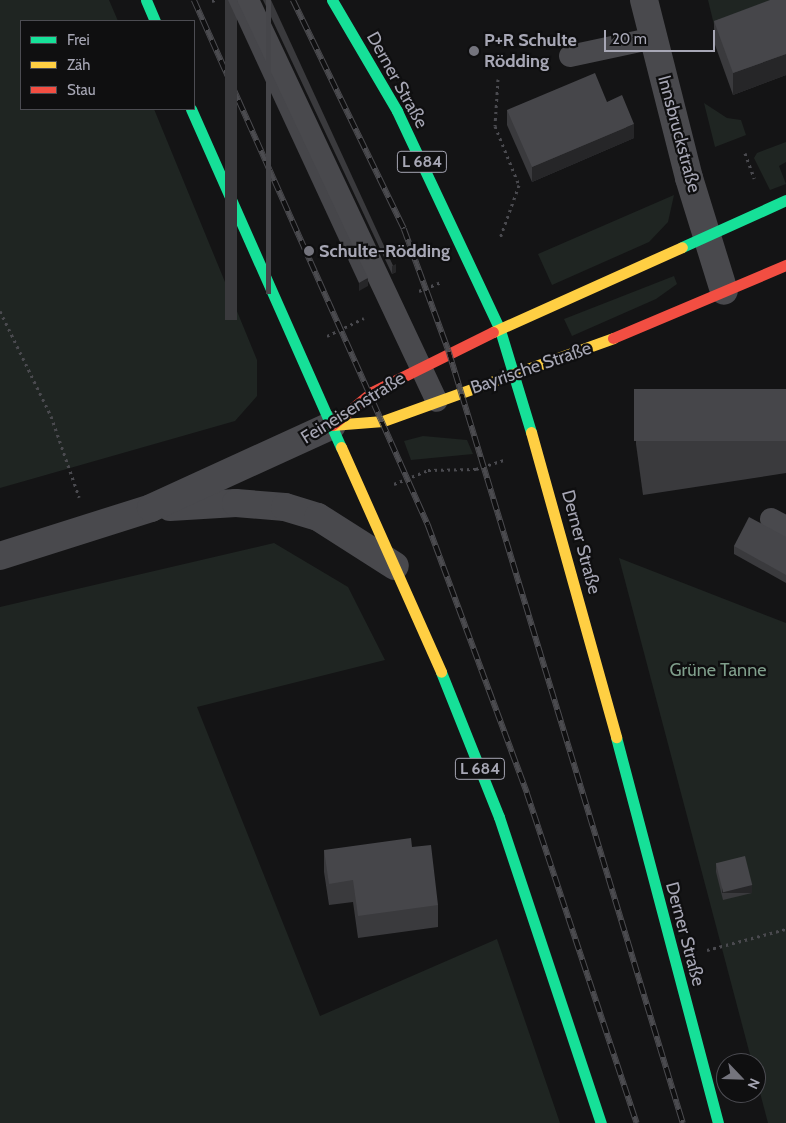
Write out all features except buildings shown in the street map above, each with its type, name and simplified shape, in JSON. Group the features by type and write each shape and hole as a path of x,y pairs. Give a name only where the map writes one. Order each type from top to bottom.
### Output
{"main road":[{"path":"146,0 155,20"},
{"name":"Derner Straße","path":"332,0 397,111 500,330 515,376 718,1123"},
{"name":"L 684","path":"192,110 395,566 499,817 601,1123"},
{"path":"500,330 708,239 786,200"},
{"name":"Bayrische Straße","path":"332,425 384,421 437,401 515,376 786,265"},
{"name":"Feineisenstraße","path":"332,425 372,392 500,330"}],"street":[{"name":"Innsbruckstraße","path":"644,0 708,239"},
{"path":"708,239 724,291"},
{"name":"Feineisenstraße","path":"0,556 151,508 332,425"},
{"name":"Feineisenstraße","path":"151,508 236,503 285,507 334,525 395,566"}],"lane":[{"path":"248,0 365,244 437,401"},
{"path":"570,56 654,38"}],"path":[{"path":"498,79 495,126 518,185 500,238"},
{"path":"412,294 448,279"},
{"path":"0,311 52,416 89,529"},
{"path":"324,337 367,316"},
{"path":"401,482 417,474 476,469 501,460"},
{"path":"707,950 786,929"}],"green space":[{"path":"0,0 109,0 118,20 20,20 20,110 154,110 257,360 257,396 235,421 0,488"},
{"path":"708,0 786,0 718,41"},
{"path":"704,103 727,118 741,120 746,135 715,147"},
{"path":"786,142 786,162 779,166 786,184 770,190 754,158 757,153"},
{"path":"674,195 668,222 649,242 552,285 538,254"},
{"path":"674,276 677,284 656,299 572,336 564,319"},
{"path":"423,436 467,440 473,454 411,460 404,441"},
{"path":"274,543 348,587 385,660 197,707 320,1016 497,939 560,1123 0,1123 0,607"},
{"name":"Grüne Tanne","path":"619,558 786,623 786,1123 768,1123 763,1103 766,1103 766,1053 750,1053"}],"railway":[{"path":"194,0 428,525 527,793 637,1123"},
{"path":"293,0 404,229 449,352 683,1123"}],"traffic: fast":[{"path":"146,0 155,20"},
{"path":"332,0 397,111 500,330 531,432"},
{"path":"191,110 341,447"},
{"path":"682,247 786,200"},
{"path":"441,672 499,817 601,1123"},
{"path":"616,737 718,1123"}],"traffic: slow":[{"path":"493,332 682,247"},
{"path":"332,425 383,421 613,338"},
{"path":"531,432 616,737"},
{"path":"341,447 441,672"}],"traffic: jam":[{"path":"613,338 786,265"},
{"path":"332,425 372,392 493,332"}],"place":[{"name":"P+R Schulte Rödding","path":"474,51"},
{"name":"Schulte-Rödding","path":"309,251"}]}
